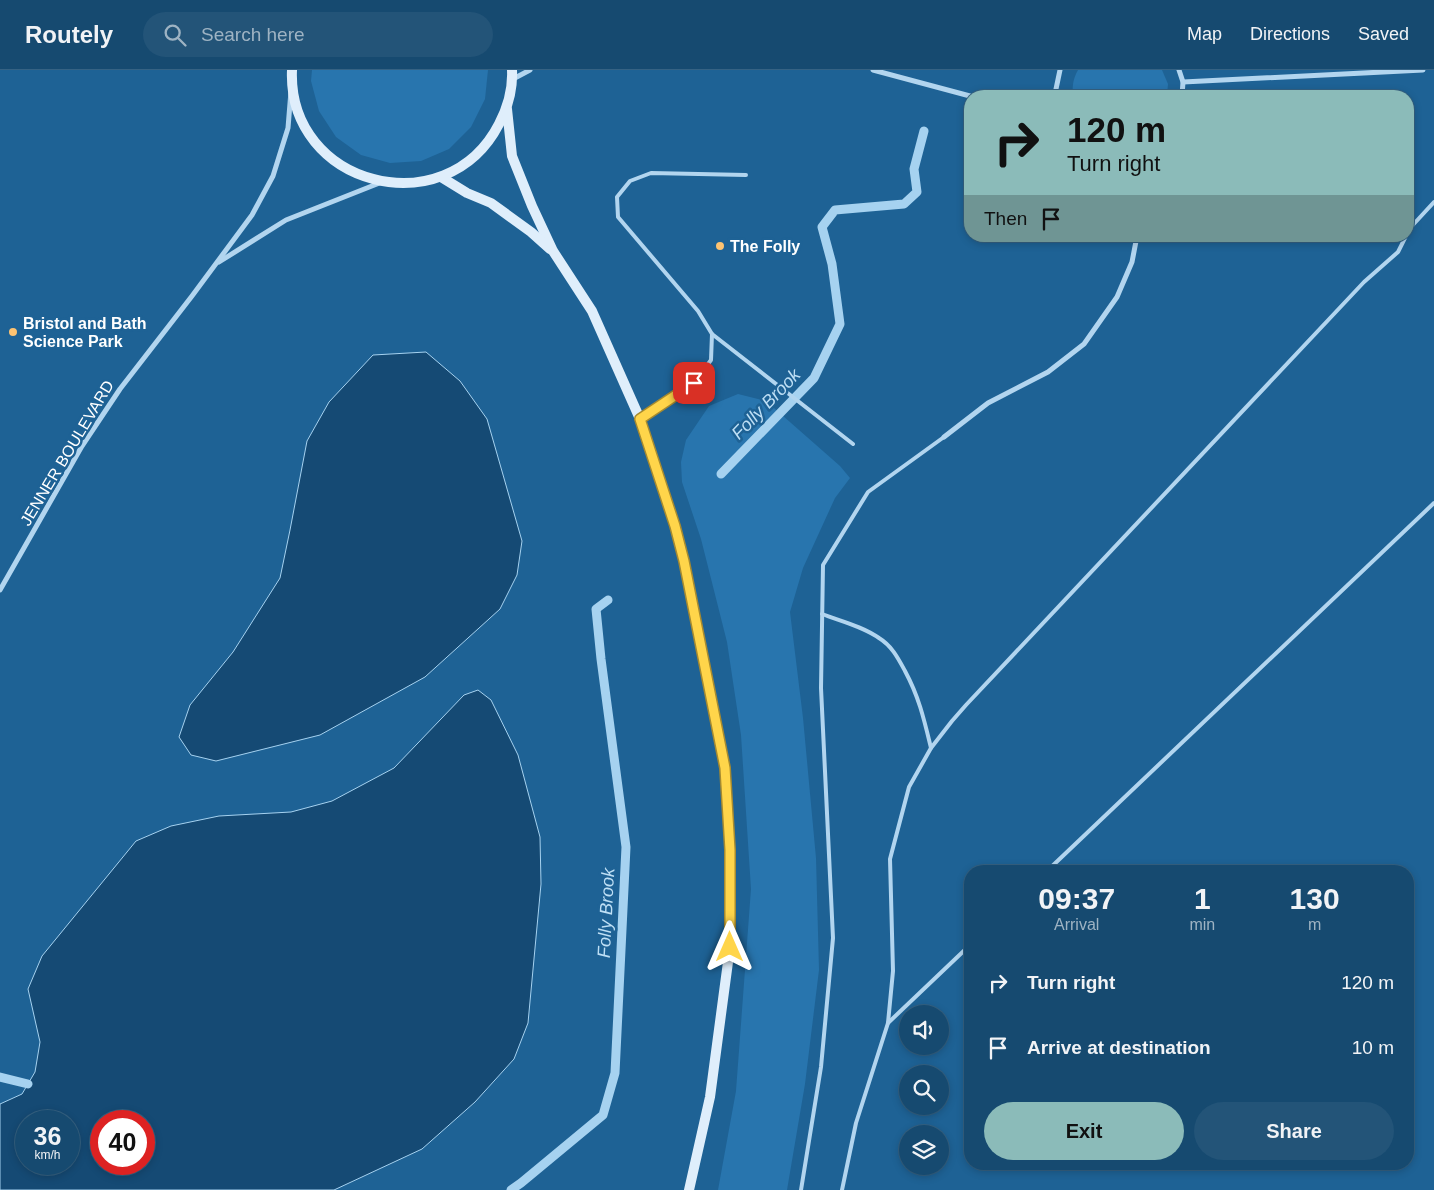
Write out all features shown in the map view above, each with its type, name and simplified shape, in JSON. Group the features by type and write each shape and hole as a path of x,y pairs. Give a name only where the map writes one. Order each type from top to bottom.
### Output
{"street":[{"path":"292,70 292,85 298,112 311,137 331,158 355,174 382,182 412,184 441,177 469,161 492,138 507,109 511,94 512,75 530,70"},
{"path":"873,70 964,94"},
{"path":"1056,90 1060,70"},
{"path":"1178,70 1183,82 1182,90"},
{"path":"1183,82 1424,70"},
{"name":"JENNER BOULEVARD","path":"0,590 82,446 120,388 252,215 273,176 288,128 292,85"},
{"path":"507,109 512,156 532,206 553,251 592,311 640,419 675,526 684,561 725,768 730,850 730,947 710,1098 689,1190"},
{"path":"441,177 467,193 491,203 531,232 553,251"},
{"name":"JENNER BOULEVARD","path":"217,263 286,220 382,182"},
{"path":"944,437 988,404 1048,372 1084,344 1117,297 1132,262 1136,242"}],"lane":[{"path":"746,175 652,174 630,181 617,197 618,217 698,311 712,334 853,444"},
{"path":"1414,225 1434,202"},
{"path":"842,1190 856,1123 888,1022 893,971 890,859 909,787 931,748 966,705 1364,282 1398,252 1403,242"},
{"path":"640,419 694,383 711,360 712,334"},
{"path":"801,1190 821,1067 834,938 821,688 823,565 868,492 944,437"},
{"path":"1053,865 1434,503"},
{"path":"822,614 867,631 889,645 914,688 923,713 931,748"},
{"path":"888,1022 964,951"}],"shaded area":[{"path":"312,70 488,70 485,99 471,127 449,149 421,161 390,163 361,155 336,137 319,111 311,81"},
{"path":"1078,70 1162,70 1168,84 1168,90 1073,90"},
{"path":"426,352 460,381 487,419 522,541 517,575 500,609 425,677 320,735 216,761 191,755 179,737 190,705 233,652 280,578 307,441 329,402 373,355"},
{"path":"738,394 766,401 840,466 850,478 835,498 803,568 790,612 803,718 816,858 819,970 805,1084 787,1190 718,1190 736,1091 751,889 741,735 727,642 701,539 682,482 681,462 686,440 709,406"},
{"path":"478,690 491,700 518,755 540,837 541,884 528,1023 514,1059 475,1102 422,1149 334,1190 0,1190 0,1104 22,1094 35,1072 40,1042 28,989 42,956 136,841 171,826 219,816 291,812 332,801 394,768 464,695"}],"waterway":[{"name":"Folly Brook","path":"721,474 814,378 840,324 832,264 822,227 835,210 904,204 917,192 914,169 924,131"},
{"name":"Folly Brook","path":"511,1190 603,1115 615,1073 626,847 596,609 608,600"},
{"path":"0,1077 28,1084"}],"place":[{"name":"The Folly","path":"720,246"},
{"name":"Bristol and Bath Science Park","path":"13,332"}],"route":[{"path":"694,383 640,419 675,526 684,561 725,768 730,850 730,947"}]}
